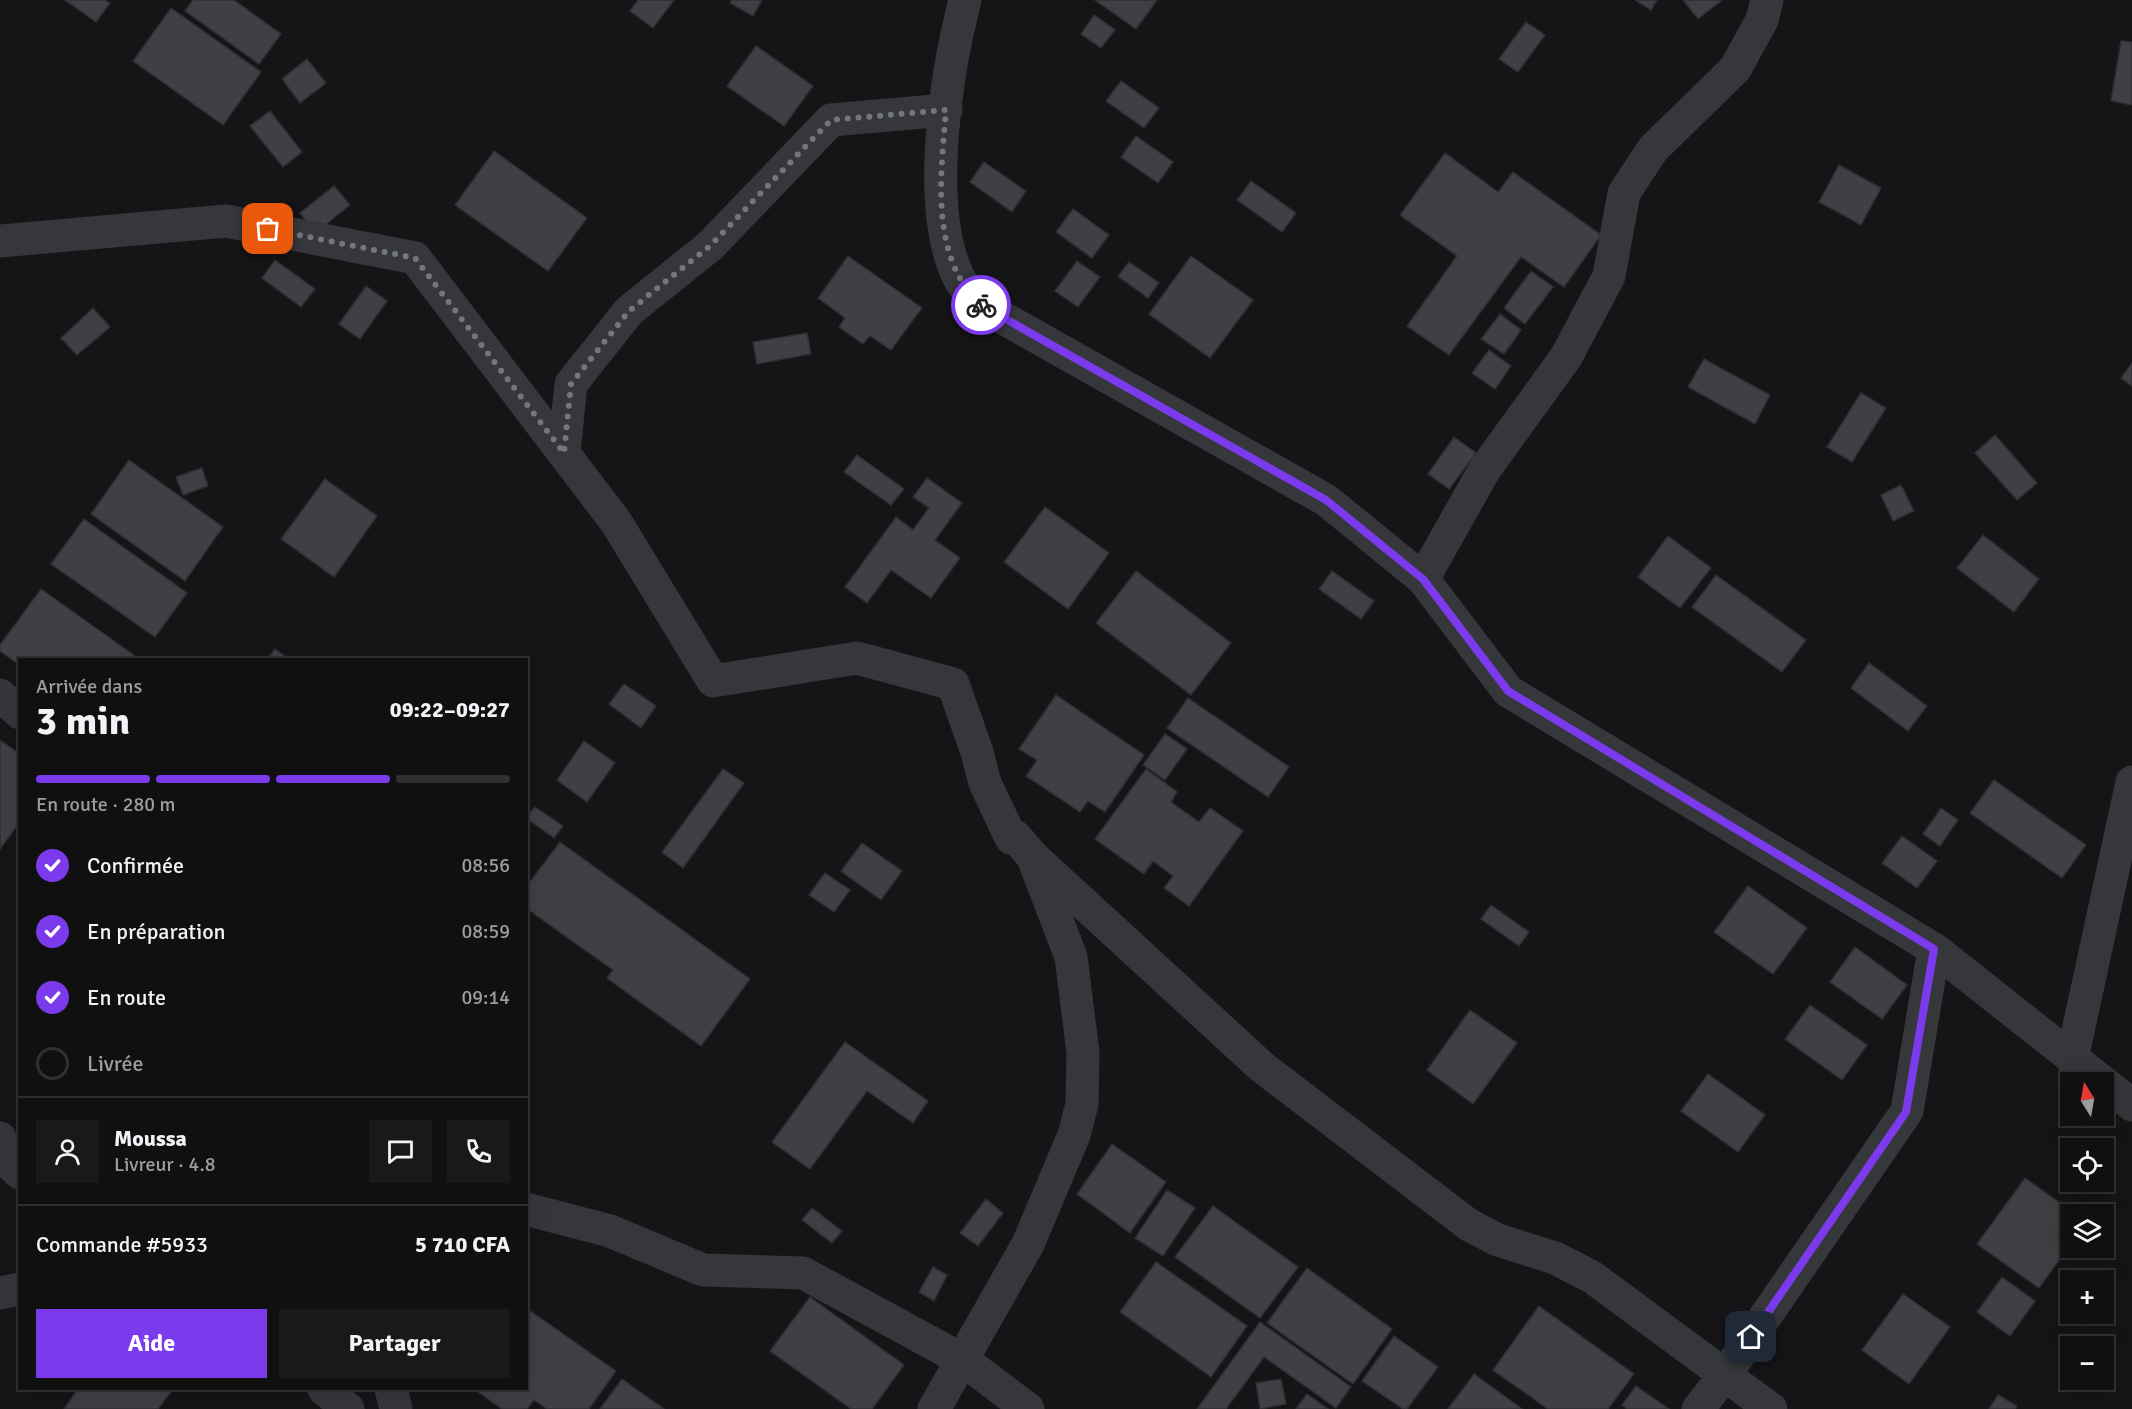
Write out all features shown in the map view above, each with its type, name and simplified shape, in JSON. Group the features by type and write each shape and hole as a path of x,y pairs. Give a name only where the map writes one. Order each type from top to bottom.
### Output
{"street":[{"path":"965,0 946,110 942,160 946,241 958,277 980,304 1326,500 1423,579 1508,691 1934,949 2045,1033 2072,1059 2132,1105"},
{"path":"1423,579 1485,469 1566,357 1604,286 1609,276 1624,193 1653,148 1735,69 1762,20 1767,0"},
{"path":"564,453 571,384 629,311 710,246 831,120 946,110"},
{"path":"0,241 225,221 415,258 616,522 713,681 857,658 953,684 977,752 985,783 1011,838 1016,837 1032,856 1262,1067 1469,1225 1498,1240 1555,1258 1592,1277 1771,1409"},
{"path":"0,695 18,711"},
{"path":"2072,1059 2132,782"},
{"path":"934,1409 1028,1244 1074,1135 1082,1104 1083,1053 1071,957 1032,856"},
{"path":"1698,1409 1725,1375 1906,1112 1934,949"},
{"path":"0,1138 1,1156 18,1171"},
{"path":"528,1210 610,1231 703,1270 803,1273 963,1360 1028,1409"},
{"path":"0,1293 18,1289"},
{"path":"325,1390 348,1409"},
{"path":"391,1390 396,1409"}],"building":[{"path":"65,0 105,0 110,3 96,22"},
{"path":"193,0 234,0 281,34 259,64 185,11"},
{"path":"638,0 674,0 653,28 630,11"},
{"path":"732,0 762,0 753,16 730,3"},
{"path":"1095,0 1157,0 1136,29"},
{"path":"1635,0 1657,0 1651,10"},
{"path":"1683,0 1722,0 1698,19"},
{"path":"171,8 261,72 223,125 133,61"},
{"path":"1094,15 1115,30 1101,48 1081,34"},
{"path":"1526,22 1545,35 1518,72 1499,59"},
{"path":"2121,41 2132,42 2132,105 2111,101"},
{"path":"756,46 813,86 784,126 727,86"},
{"path":"307,59 326,83 300,103 282,79"},
{"path":"1121,81 1159,108 1144,128 1106,101"},
{"path":"270,111 302,152 283,167 250,126"},
{"path":"1136,136 1173,162 1158,183 1121,157"},
{"path":"494,151 587,218 548,271 455,205"},
{"path":"1445,153 1498,192 1513,172 1601,235 1564,287 1521,257 1449,355 1407,326 1457,256 1400,215"},
{"path":"984,162 1026,191 1012,212 970,182"},
{"path":"1839,165 1881,188 1861,225 1819,202"},
{"path":"1251,181 1296,213 1282,232 1237,200"},
{"path":"334,186 350,205 315,233 300,213"},
{"path":"1073,209 1109,235 1092,258 1056,232"},
{"path":"848,256 922,308 891,350 870,336 863,344 839,327 845,318 818,298"},
{"path":"1191,256 1253,300 1210,358 1149,314"},
{"path":"275,260 315,289 301,307 262,278"},
{"path":"1077,261 1100,277 1078,307 1055,291"},
{"path":"1129,262 1159,283 1148,298 1118,276"},
{"path":"1531,271 1553,287 1525,324 1504,308"},
{"path":"366,286 387,301 360,339 339,324"},
{"path":"93,308 110,327 77,355 61,338"},
{"path":"1500,314 1521,330 1504,354 1481,339"},
{"path":"807,333 811,354 757,364 753,342"},
{"path":"1489,350 1511,366 1495,389 1472,373"},
{"path":"1704,359 1770,395 1755,424 1688,387"},
{"path":"2132,363 2132,386 2121,378"},
{"path":"1861,393 1886,408 1852,462 1827,447"},
{"path":"1995,435 2037,483 2017,500 1975,453"},
{"path":"1454,437 1476,453 1449,489 1428,474"},
{"path":"857,455 904,489 891,505 844,472"},
{"path":"129,460 223,527 185,581 91,514"},
{"path":"202,468 208,486 183,495 176,477"},
{"path":"927,478 962,503 935,540 960,558 931,598 891,570 867,603 845,587 896,517 913,530 929,508 913,497"},
{"path":"325,479 377,516 334,577 281,539"},
{"path":"1901,485 1914,511 1893,521 1881,495"},
{"path":"1045,507 1109,553 1068,609 1004,562"},
{"path":"84,519 187,593 155,637 51,564"},
{"path":"1983,535 2039,579 2014,612 1957,568"},
{"path":"1668,536 1711,568 1680,608 1638,577"},
{"path":"1136,571 1231,643 1191,695 1096,623"},
{"path":"1332,571 1374,601 1361,619 1319,589"},
{"path":"1716,575 1806,640 1782,672 1692,607"},
{"path":"41,589 138,658 18,658 18,664 0,651 0,645"},
{"path":"275,649 287,658 268,658"},
{"path":"1869,663 1927,706 1908,731 1851,688"},
{"path":"624,684 656,706 641,728 609,704"},
{"path":"1056,695 1144,755 1105,812 1088,801 1080,812 1026,776 1037,760 1019,749"},
{"path":"1188,698 1289,767 1268,797 1167,728"},
{"path":"1165,734 1187,749 1165,780 1143,765"},
{"path":"0,740 18,753 18,825 0,849"},
{"path":"584,741 615,763 587,802 557,780"},
{"path":"723,769 744,783 683,868 662,852"},
{"path":"1146,769 1177,792 1171,802 1199,822 1210,808 1243,831 1189,906 1164,888 1173,876 1153,861 1144,874 1095,839"},
{"path":"1994,780 2086,845 2062,878 1970,813"},
{"path":"535,807 563,826 554,838 528,819 528,816"},
{"path":"1941,808 1958,820 1940,846 1923,834"},
{"path":"1902,836 1937,861 1917,888 1882,863"},
{"path":"560,842 750,979 701,1046 607,978 613,970 528,909 528,884"},
{"path":"862,843 902,871 881,900 841,871"},
{"path":"825,873 850,890 834,912 809,895"},
{"path":"1748,886 1807,928 1773,974 1714,932"},
{"path":"1491,905 1529,932 1519,946 1481,919"},
{"path":"1855,947 1907,985 1882,1019 1830,982"},
{"path":"1810,1005 1867,1045 1842,1080 1785,1039"},
{"path":"1470,1010 1517,1043 1473,1104 1427,1070"},
{"path":"845,1042 928,1101 913,1123 867,1091 810,1169 772,1142"},
{"path":"1708,1074 1765,1115 1738,1152 1681,1111"},
{"path":"1112,1144 1166,1182 1130,1233 1077,1194"},
{"path":"2025,1178 2062,1204 2061,1258 2039,1288 1977,1244"},
{"path":"1167,1190 1195,1208 1163,1256 1135,1238"},
{"path":"986,1199 1003,1213 978,1246 960,1233"},
{"path":"1213,1206 1298,1267 1260,1318 1175,1257"},
{"path":"812,1208 842,1231 832,1243 802,1220"},
{"path":"1156,1262 1247,1326 1211,1377 1120,1312"},
{"path":"933,1267 947,1275 934,1301 919,1292"},
{"path":"1307,1268 1392,1329 1353,1384 1267,1323"},
{"path":"2002,1277 2035,1301 2010,1336 1977,1312"},
{"path":"1903,1294 1950,1327 1909,1384 1862,1350"},
{"path":"810,1297 904,1365 872,1409 851,1409 770,1351"},
{"path":"1539,1306 1634,1374 1608,1409 1548,1409 1493,1370"},
{"path":"528,1309 616,1371 589,1409 547,1409 534,1400 527,1409 502,1409 475,1390 528,1390"},
{"path":"1260,1322 1351,1387 1336,1408 1264,1357 1226,1409 1197,1409"},
{"path":"1394,1336 1438,1367 1407,1409 1403,1409 1362,1381"},
{"path":"1474,1374 1522,1409 1448,1409"},
{"path":"622,1379 664,1409 600,1409"},
{"path":"1281,1379 1286,1404 1260,1409 1256,1383"},
{"path":"1636,1386 1669,1409 1627,1409 1622,1405"},
{"path":"77,1390 172,1390 158,1409 64,1409"},
{"path":"1307,1394 1328,1409 1296,1409"},
{"path":"1998,1395 2017,1406 2015,1409 1989,1409"}],"way so far":[{"path":"268,229 415,258 564,453 571,384 629,311 710,246 831,120 946,110 942,160 942,209 946,241 958,277 981,305"}],"route":[{"path":"981,305 1326,500 1423,579 1508,691 1934,949 1906,1112 1751,1337"}]}
